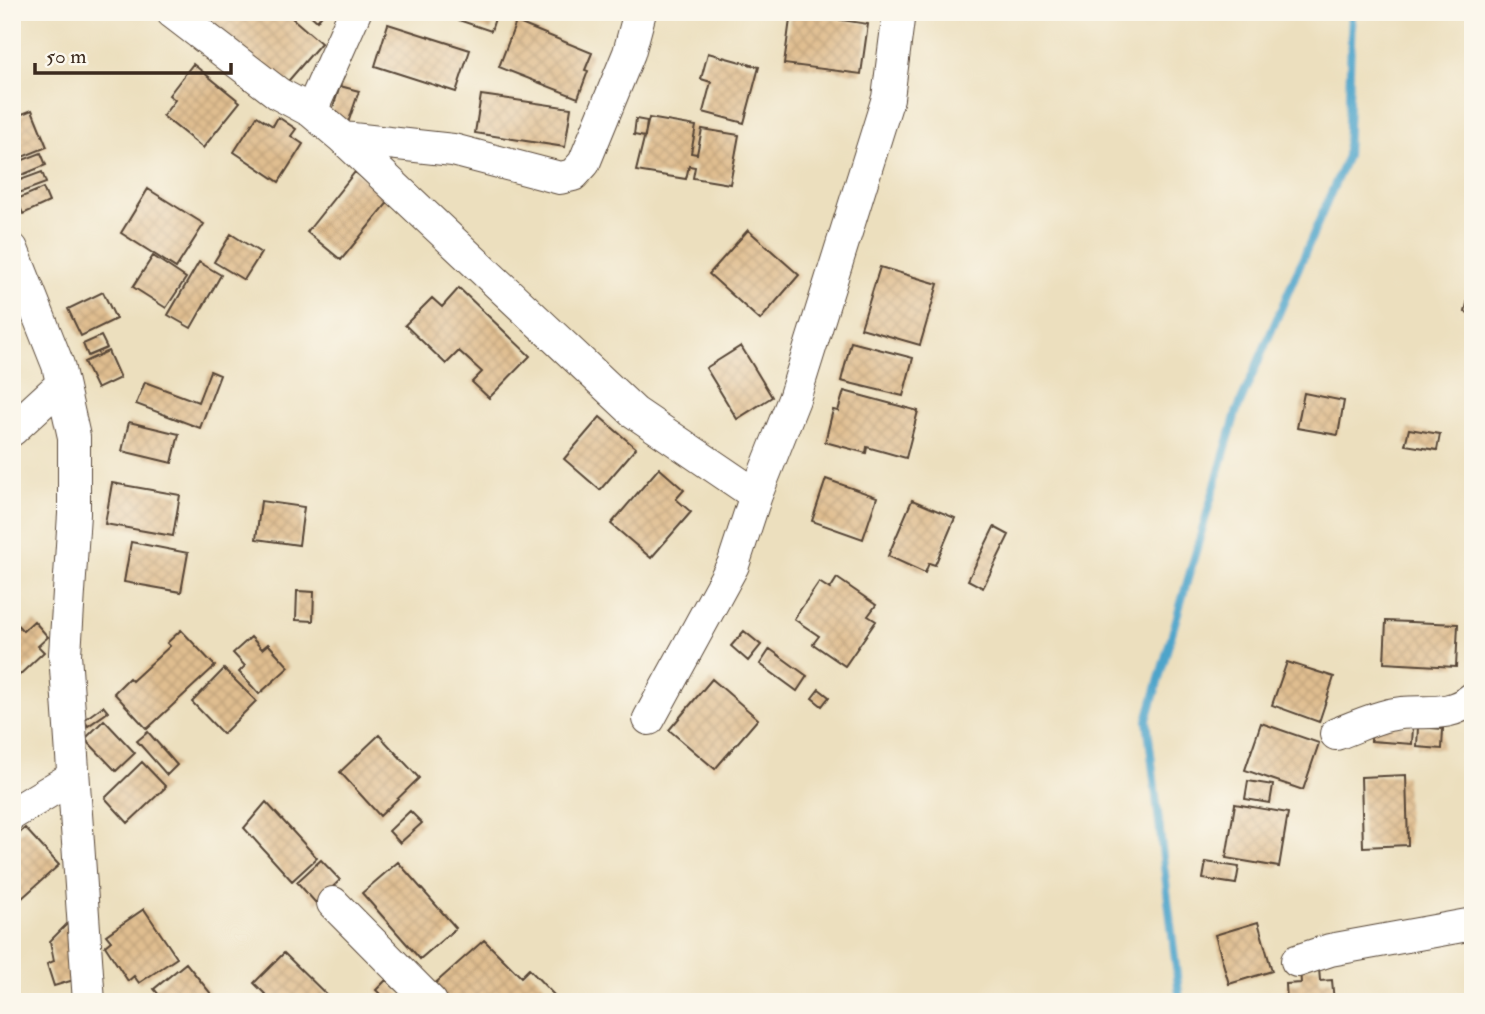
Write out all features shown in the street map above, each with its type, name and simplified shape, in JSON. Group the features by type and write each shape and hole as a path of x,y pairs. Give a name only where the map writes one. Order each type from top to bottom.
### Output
{"street":[{"path":"172,12 279,94 311,111 343,138 634,412 756,495"},
{"path":"311,111 355,12"},
{"path":"343,138 453,150 560,178 573,175 584,163 589,151 629,53 640,12"},
{"path":"649,719 733,565 756,495 794,399 888,98 899,12"},
{"path":"13,253 58,365 74,437 74,514 65,654 89,1002"},
{"path":"12,430 62,384"},
{"path":"1336,734 1388,715 1446,713 1473,698"},
{"path":"12,814 73,777"},
{"path":"332,903 431,1002"},
{"path":"1297,961 1330,950 1473,925"}],"building":[{"path":"206,12 285,12 321,43 284,86 204,15"},
{"path":"307,12 324,12 317,21"},
{"path":"435,12 497,12 491,31"},
{"path":"522,12 538,12 535,18"},
{"path":"791,12 868,24 861,74 784,64"},
{"path":"516,22 592,53 578,98 499,67"},
{"path":"388,24 470,50 456,92 375,66"},
{"path":"708,53 759,67 744,123 703,112 711,82 701,79"},
{"path":"193,64 240,102 203,148 163,116 175,100 169,95"},
{"path":"340,86 359,91 348,123 330,117"},
{"path":"481,95 571,108 565,147 475,133"},
{"path":"32,110 47,147 17,159 18,162 41,153 46,165 12,179 12,118"},
{"path":"257,116 273,126 278,117 296,129 291,136 303,144 279,182 234,152"},
{"path":"649,118 696,126 691,153 697,154 702,129 739,135 730,184 693,178 695,167 689,166 686,179 636,171"},
{"path":"636,119 647,121 645,137 634,135"},
{"path":"42,172 46,183 16,194 12,183"},
{"path":"355,172 390,200 341,260 307,232"},
{"path":"43,188 49,202 23,214 17,199"},
{"path":"148,189 204,224 176,268 121,233"},
{"path":"748,230 799,275 760,320 709,274"},
{"path":"231,234 261,253 244,280 214,262"},
{"path":"153,256 186,278 166,308 133,287"},
{"path":"199,262 221,275 191,328 168,315"},
{"path":"880,267 938,284 920,345 861,328"},
{"path":"459,288 530,356 489,398 472,382 482,372 459,351 446,364 405,325 432,298 442,307"},
{"path":"103,292 116,319 81,336 68,309"},
{"path":"1469,295 1473,296 1473,314 1465,312"},
{"path":"101,336 107,348 88,356 83,344"},
{"path":"851,342 913,358 903,396 841,381"},
{"path":"741,346 772,397 737,419 706,368"},
{"path":"108,351 120,378 97,389 84,362"},
{"path":"210,371 220,375 200,428 136,404 145,382 198,402"},
{"path":"844,391 918,411 906,458 867,447 866,453 825,442 833,410 838,411"},
{"path":"1304,393 1344,401 1338,435 1297,428"},
{"path":"600,417 636,448 600,490 564,459"},
{"path":"129,422 179,434 172,463 122,451"},
{"path":"1409,429 1440,434 1437,450 1405,445"},
{"path":"659,468 684,490 676,499 691,512 651,558 611,524"},
{"path":"826,479 877,497 863,539 812,521"},
{"path":"112,483 180,495 173,536 105,524"},
{"path":"912,500 955,518 935,565 929,563 925,573 888,556"},
{"path":"261,501 304,507 299,545 256,539"},
{"path":"994,527 1009,535 983,588 968,580"},
{"path":"131,542 188,553 181,592 124,582"},
{"path":"837,578 876,605 868,616 876,621 845,666 813,644 819,636 794,619 819,582 830,589"},
{"path":"297,591 314,592 313,621 296,620"},
{"path":"12,619 23,631 34,621 48,637 38,646 44,652 12,682"},
{"path":"1386,621 1458,624 1456,667 1384,663"},
{"path":"181,630 215,666 147,729 114,693 129,678 132,681 170,646 167,643"},
{"path":"744,631 761,645 748,661 731,646"},
{"path":"251,637 262,649 268,644 289,667 259,694 239,672 245,666 233,653"},
{"path":"770,649 807,676 797,691 760,664"},
{"path":"1287,662 1334,677 1319,722 1272,705"},
{"path":"224,669 256,701 223,734 192,702"},
{"path":"712,679 758,719 715,769 669,730"},
{"path":"819,689 829,697 822,706 812,698"},
{"path":"103,706 108,712 88,726 84,720"},
{"path":"104,720 135,753 116,771 85,739"},
{"path":"1261,723 1319,743 1303,790 1245,770"},
{"path":"1372,724 1413,727 1412,744 1371,741"},
{"path":"1418,727 1443,729 1442,749 1417,747"},
{"path":"148,732 177,765 167,775 137,741"},
{"path":"379,735 419,778 380,816 340,772"},
{"path":"142,762 166,787 128,823 105,798"},
{"path":"1406,775 1408,845 1363,847 1361,777"},
{"path":"1248,781 1273,785 1270,803 1245,799"},
{"path":"266,802 317,858 292,881 244,828"},
{"path":"1235,804 1288,813 1279,867 1226,858"},
{"path":"410,811 422,823 400,843 389,831"},
{"path":"25,828 59,865 12,907 12,840"},
{"path":"321,860 340,880 316,903 297,882"},
{"path":"398,862 456,928 420,959 362,893"},
{"path":"1206,862 1239,867 1236,884 1203,879"},
{"path":"144,909 177,958 139,983 134,976 128,981 105,946 111,941 106,935"},
{"path":"70,921 77,979 54,986 47,964 54,961 50,941"},
{"path":"1258,922 1272,971 1229,984 1215,935"},
{"path":"484,940 521,977 529,969 554,995 550,1002 446,1002 431,987"},
{"path":"284,953 334,1002 273,1002 254,983"},
{"path":"186,963 216,1000 165,1002 154,989"},
{"path":"1319,968 1320,981 1332,980 1334,1002 1287,1002 1286,984 1301,983 1300,969"},
{"path":"386,980 401,994 395,1002 388,1002 376,990"}],"waterway":[{"path":"1180,1002 1147,720 1236,413 1347,156 1352,12"}]}
